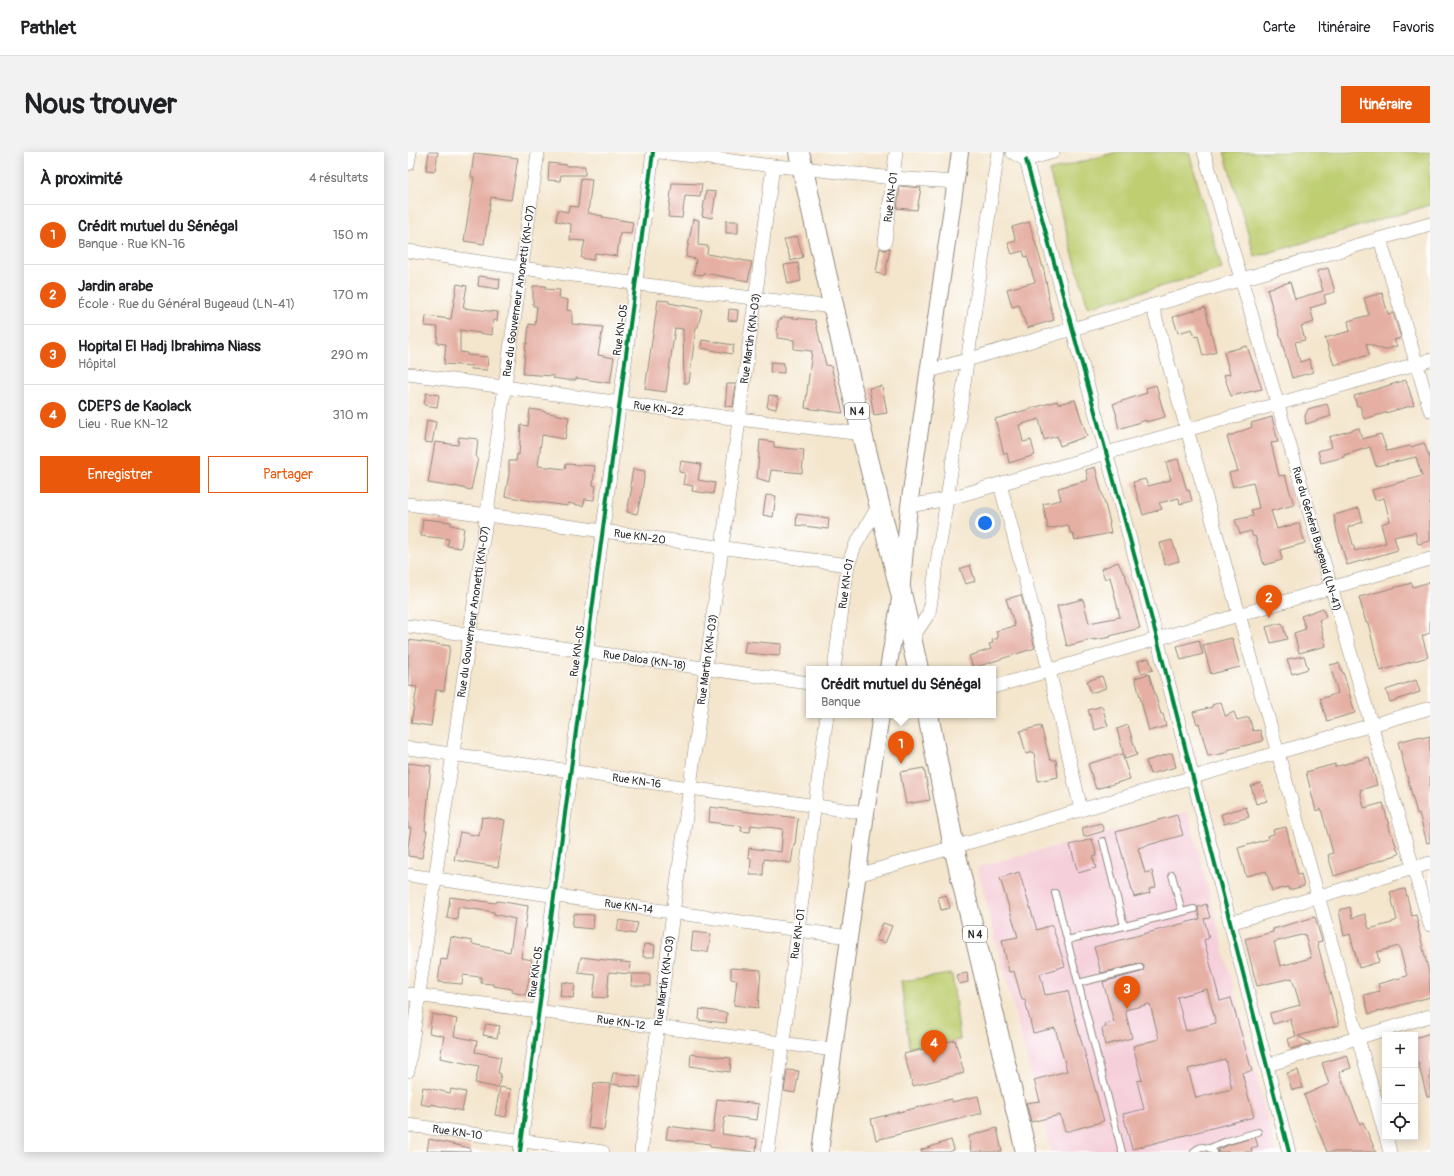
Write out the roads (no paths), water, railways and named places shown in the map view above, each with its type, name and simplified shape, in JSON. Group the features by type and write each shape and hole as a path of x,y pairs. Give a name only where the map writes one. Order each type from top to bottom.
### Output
{"main road":[{"name":"N 4","path":"801,160 862,434 917,666"},
{"name":"N 4","path":"929,718 954,847 1026,1152"}],"street":[{"path":"408,164 410,152"},
{"name":"Rue du Gouverneur Anonetti (KN-07)","path":"408,1071 413,994 435,879 538,152"},
{"name":"Rue KN-05","path":"520,1146 653,152"},
{"path":"660,152 773,166 801,160 893,178 956,182"},
{"name":"Rue KN-01","path":"884,242 896,152"},
{"path":"889,666 901,593 910,506 960,152"},
{"path":"911,640 929,613 998,152"},
{"path":"1012,152 1026,160 1073,329 1157,638 1289,1152"},
{"path":"1026,160 1053,152"},
{"name":"Rue du Général Bugeaud (LN-41)","path":"1204,152 1430,925"},
{"name":"Rue Martin (KN-03)","path":"641,1152 773,166"},
{"path":"929,372 968,359 1430,224"},
{"path":"1380,238 1430,410"},
{"path":"408,251 522,268 755,298 834,306"},
{"path":"1152,305 1382,1125"},
{"path":"910,506 947,499 1430,360"},
{"name":"Rue KN-22","path":"408,374 739,419 862,434"},
{"path":"1000,484 1049,670 1081,810"},
{"name":"Rue KN-20","path":"408,504 848,565"},
{"name":"Rue KN-01","path":"834,666 848,565 855,546 879,505"},
{"path":"996,686 1430,558"},
{"name":"Rue Daloa (KN-18)","path":"408,626 806,683"},
{"path":"858,875 1430,708"},
{"name":"Rue KN-01","path":"768,1152 827,718"},
{"path":"820,1152 866,813 881,718"},
{"name":"Rue KN-16","path":"408,748 866,813"},
{"path":"1230,923 1430,863"},
{"name":"Rue KN-14","path":"408,875 849,937"},
{"name":"Rue KN-12","path":"413,994 834,1050"},
{"path":"1267,1065 1430,1016"},
{"name":"Rue KN-10","path":"408,1125 520,1146 603,1152"},
{"path":"1386,1140 1390,1152"}],"lane":[{"path":"1103,840 1124,926"},
{"path":"1172,875 1182,912"},
{"path":"1055,893 1122,1152"},
{"path":"1067,940 1194,908"},
{"path":"1078,983 1140,968"},
{"path":"1194,1152 1200,1147 1212,1150 1227,1141 1258,1132"}],"place":[{"name":"Jardin arabe","path":"1269,618"},
{"name":"Crédit mutuel du Sénégal","path":"901,764"},
{"name":"Hopital El Hadj Ibrahima Niass","path":"1127,1009"},
{"name":"CDEPS de Kaolack","path":"934,1063"}]}
